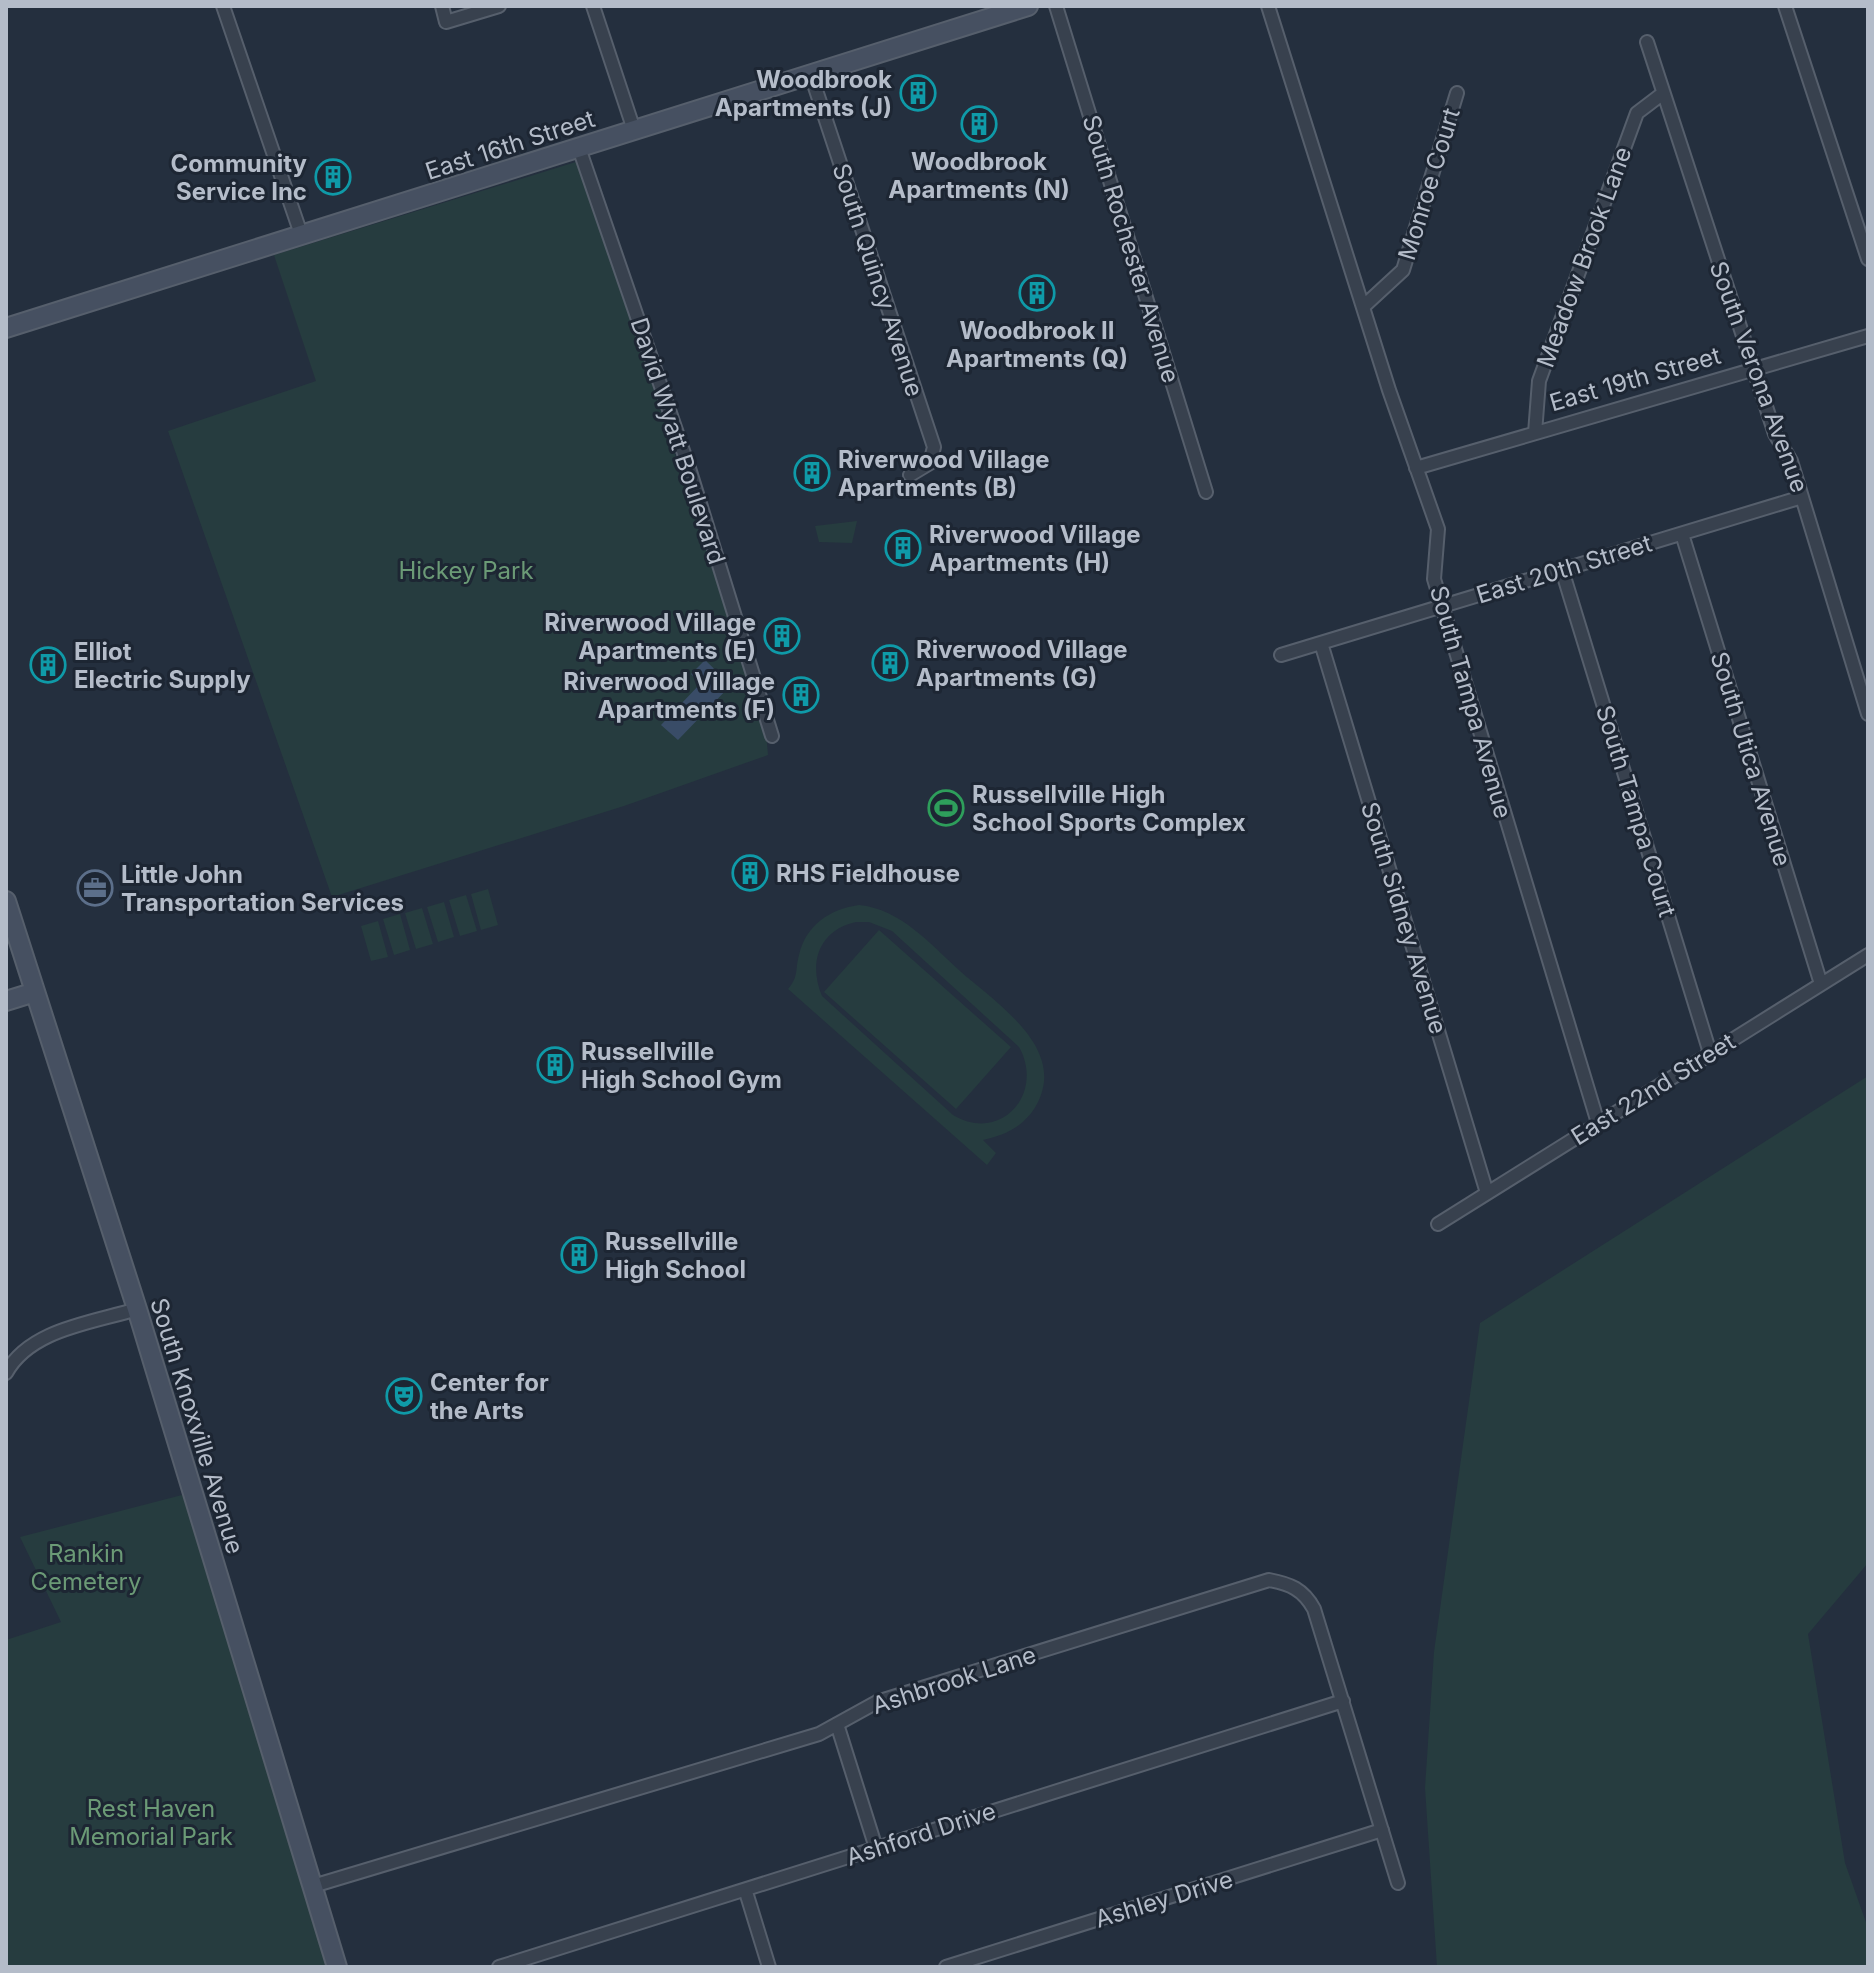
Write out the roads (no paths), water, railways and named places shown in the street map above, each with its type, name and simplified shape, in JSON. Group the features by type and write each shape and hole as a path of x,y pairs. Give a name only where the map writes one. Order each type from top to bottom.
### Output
{"main road":[{"name":"East 16th Street","path":"6,328 1028,6"},
{"name":"South Knoxville Avenue","path":"6,901 137,1309 337,1967"},
{"path":"6,1001 35,992"}],"street":[{"path":"223,6 302,237"},
{"path":"442,6 446,22 499,6"},
{"path":"593,6 634,130"},
{"name":"South Rochester Avenue","path":"1056,6 1206,492"},
{"name":"South Tampa Avenue","path":"1268,6 1438,529 1434,579 1441,606 1598,1123"},
{"path":"1785,6 1868,259"},
{"name":"South Verona Avenue","path":"1647,42 1775,434 1791,461 1868,714"},
{"name":"South Quincy Avenue","path":"811,75 934,447 930,463 910,475"},
{"name":"Monroe Court","path":"1364,306 1403,270 1457,93"},
{"name":"Meadow Brook Lane","path":"1535,433 1539,381 1637,113 1662,94"},
{"name":"David Wyatt Boulevard","path":"579,148 689,468 772,736"},
{"name":"East 19th Street","path":"1416,468 1868,336"},
{"name":"East 20th Street","path":"1281,655 1802,497"},
{"name":"South Utica Avenue","path":"1682,534 1821,984"},
{"name":"South Tampa Court","path":"1562,570 1710,1053"},
{"name":"South Sidney Avenue","path":"1321,643 1487,1193"},
{"name":"East 22nd Street","path":"1438,1224 1868,955"},
{"path":"7,1369 19,1354 44,1337 137,1309"},
{"name":"Ashbrook Lane","path":"313,1886 819,1734 877,1702 1269,1580 1291,1584 1307,1597 1343,1701 1398,1883"},
{"name":"Ashford Drive","path":"499,1967 746,1892 1343,1701"},
{"path":"837,1724 876,1848"},
{"name":"Ashley Drive","path":"946,1967 1382,1830"},
{"path":"746,1892 769,1967"}],"water":[{"path":"705,660 731,685 678,740 661,725 700,684 691,674"}],"place":[{"name":"Woodbrook Apartments (J)","path":"918,93"},
{"name":"Woodbrook Apartments (N)","path":"979,124"},
{"name":"Community Service Inc","path":"333,177"},
{"name":"Woodbrook II Apartments (Q)","path":"1037,293"},
{"name":"Riverwood Village Apartments (B)","path":"812,473"},
{"name":"Riverwood Village Apartments (H)","path":"903,548"},
{"name":"Riverwood Village Apartments (E)","path":"782,636"},
{"name":"Riverwood Village Apartments (G)","path":"890,663"},
{"name":"Elliot Electric Supply","path":"48,665"},
{"name":"Riverwood Village Apartments (F)","path":"801,695"},
{"name":"Russellville High School Sports Complex","path":"946,808"},
{"name":"RHS Fieldhouse","path":"750,873"},
{"name":"Little John Transportation Services","path":"95,888"},
{"name":"Russellville High School Gym","path":"555,1065"},
{"name":"Russellville High School","path":"579,1255"},
{"name":"Center for the Arts","path":"404,1396"}],"park label":[{"name":"Hickey Park","path":"466,570"},
{"name":"Rankin Cemetery","path":"86,1567"},
{"name":"Rest Haven Memorial Park","path":"151,1822"}]}
